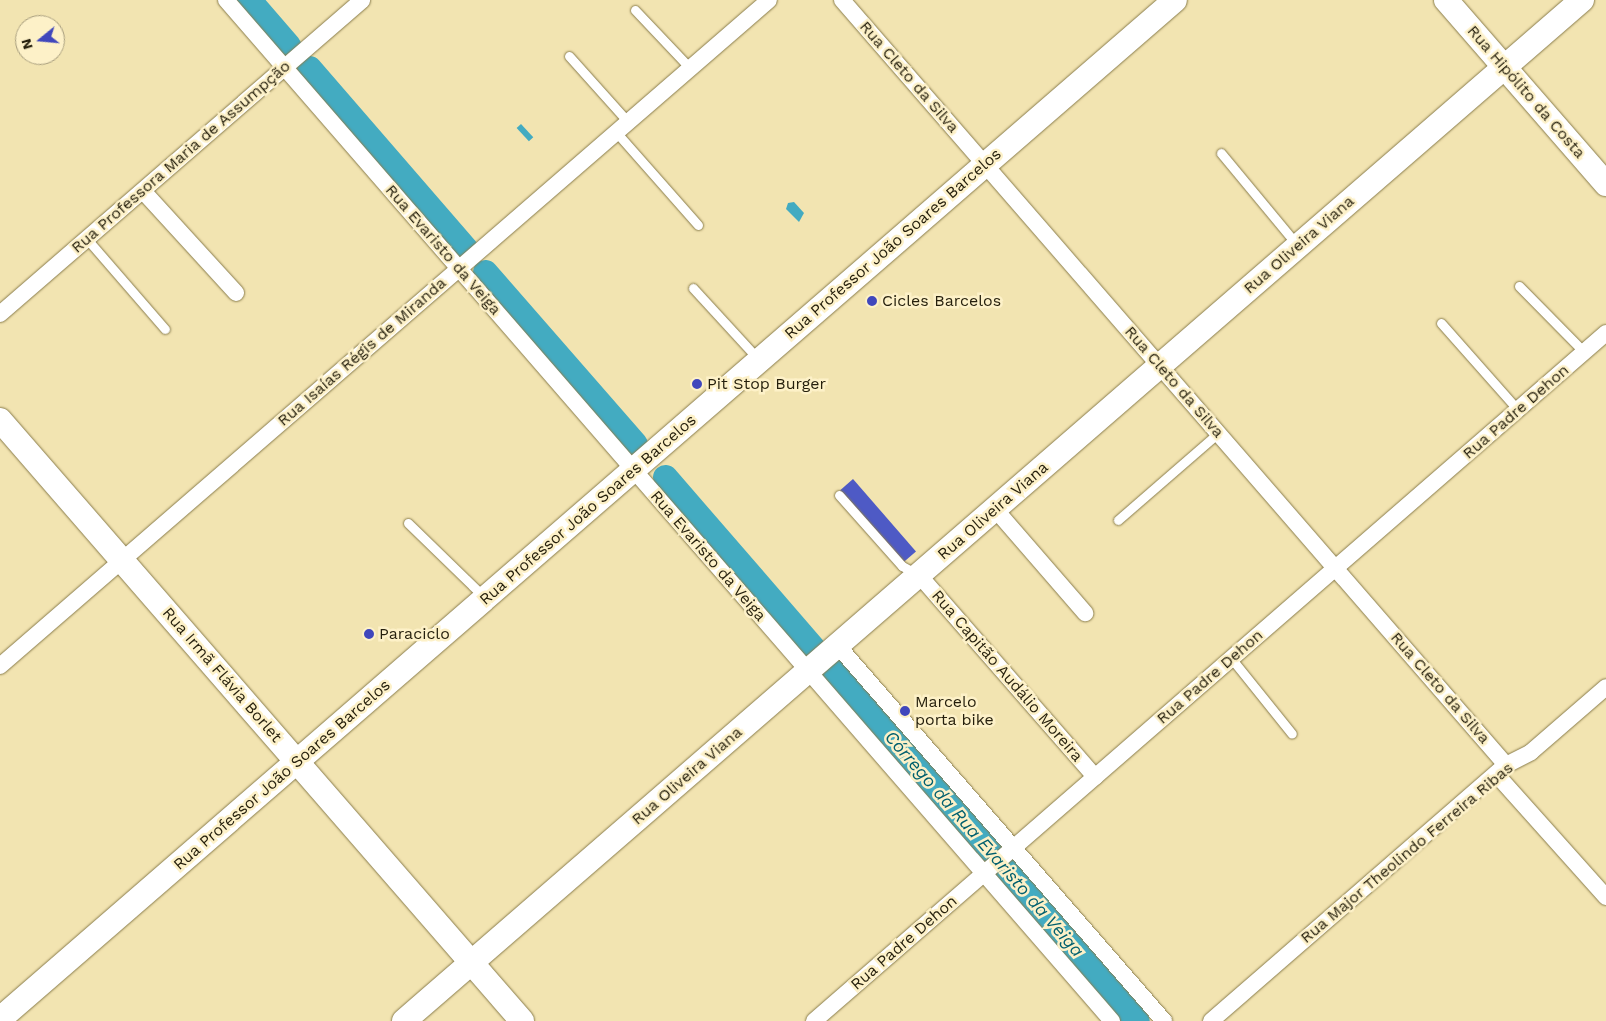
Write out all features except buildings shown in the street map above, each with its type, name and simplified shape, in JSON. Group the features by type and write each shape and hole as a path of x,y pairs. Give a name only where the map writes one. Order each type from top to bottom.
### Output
{"main road":[{"name":"Rua Professor João Soares Barcelos","path":"0,1019 1175,0"},
{"name":"Rua Hipólito da Costa","path":"1446,0 1605,181"},
{"name":"Rua Oliveira Viana","path":"404,1021 1582,0"},
{"name":"Rua Irmã Flávia Borlet","path":"0,420 522,1021"}],"street":[{"name":"Rua Evaristo da Veiga","path":"226,0 1112,1021"},
{"name":"Rua Professora Maria de Assumpção","path":"0,314 362,0"},
{"name":"Rua Isaías Régis de Miranda","path":"0,666 769,0"},
{"name":"Rua Cleto da Silva","path":"842,0 1335,568 1606,898"},
{"path":"142,191 236,294"},
{"name":"Rua Padre Dehon","path":"814,1021 1606,333"},
{"path":"995,509 1086,614"},
{"name":"Rua Capitão Audálio Moreira","path":"919,575 1095,777"},
{"path":"838,646 1164,1021"},
{"name":"Rua Major Theolindo Ferreira Ribas","path":"1211,1021 1501,769 1531,752 1606,687"}],"lane":[{"path":"635,10 690,68"},
{"path":"568,56 698,225"},
{"path":"1221,153 1298,246"},
{"path":"87,239 165,329"},
{"path":"1519,286 1584,352"},
{"path":"693,288 760,360"},
{"path":"1441,323 1518,410"},
{"path":"1118,520 1218,433"},
{"path":"839,495 902,566 919,575"},
{"path":"408,523 485,598"},
{"path":"1232,658 1292,734"}],"water":[{"path":"521,124 533,137 529,141 517,128"},
{"path":"794,202 804,213 799,222 786,209 788,203"}],"waterway":[{"name":"Córrego da Rua Evaristo da Veiga","path":"249,0 288,45"},
{"name":"Córrego da Rua Evaristo da Veiga","path":"309,68 466,249"},
{"name":"Córrego da Rua Evaristo da Veiga","path":"485,272 635,444"},
{"name":"Córrego da Rua Evaristo da Veiga","path":"665,477 813,648"},
{"name":"Córrego da Rua Evaristo da Veiga","path":"831,668 1137,1021"}],"place":[{"name":"Cicles Barcelos","path":"872,301"},
{"name":"Pit Stop Burger","path":"697,384"},
{"name":"Paraciclo","path":"369,634"},
{"name":"Marcelo porta bike","path":"905,711"}]}
